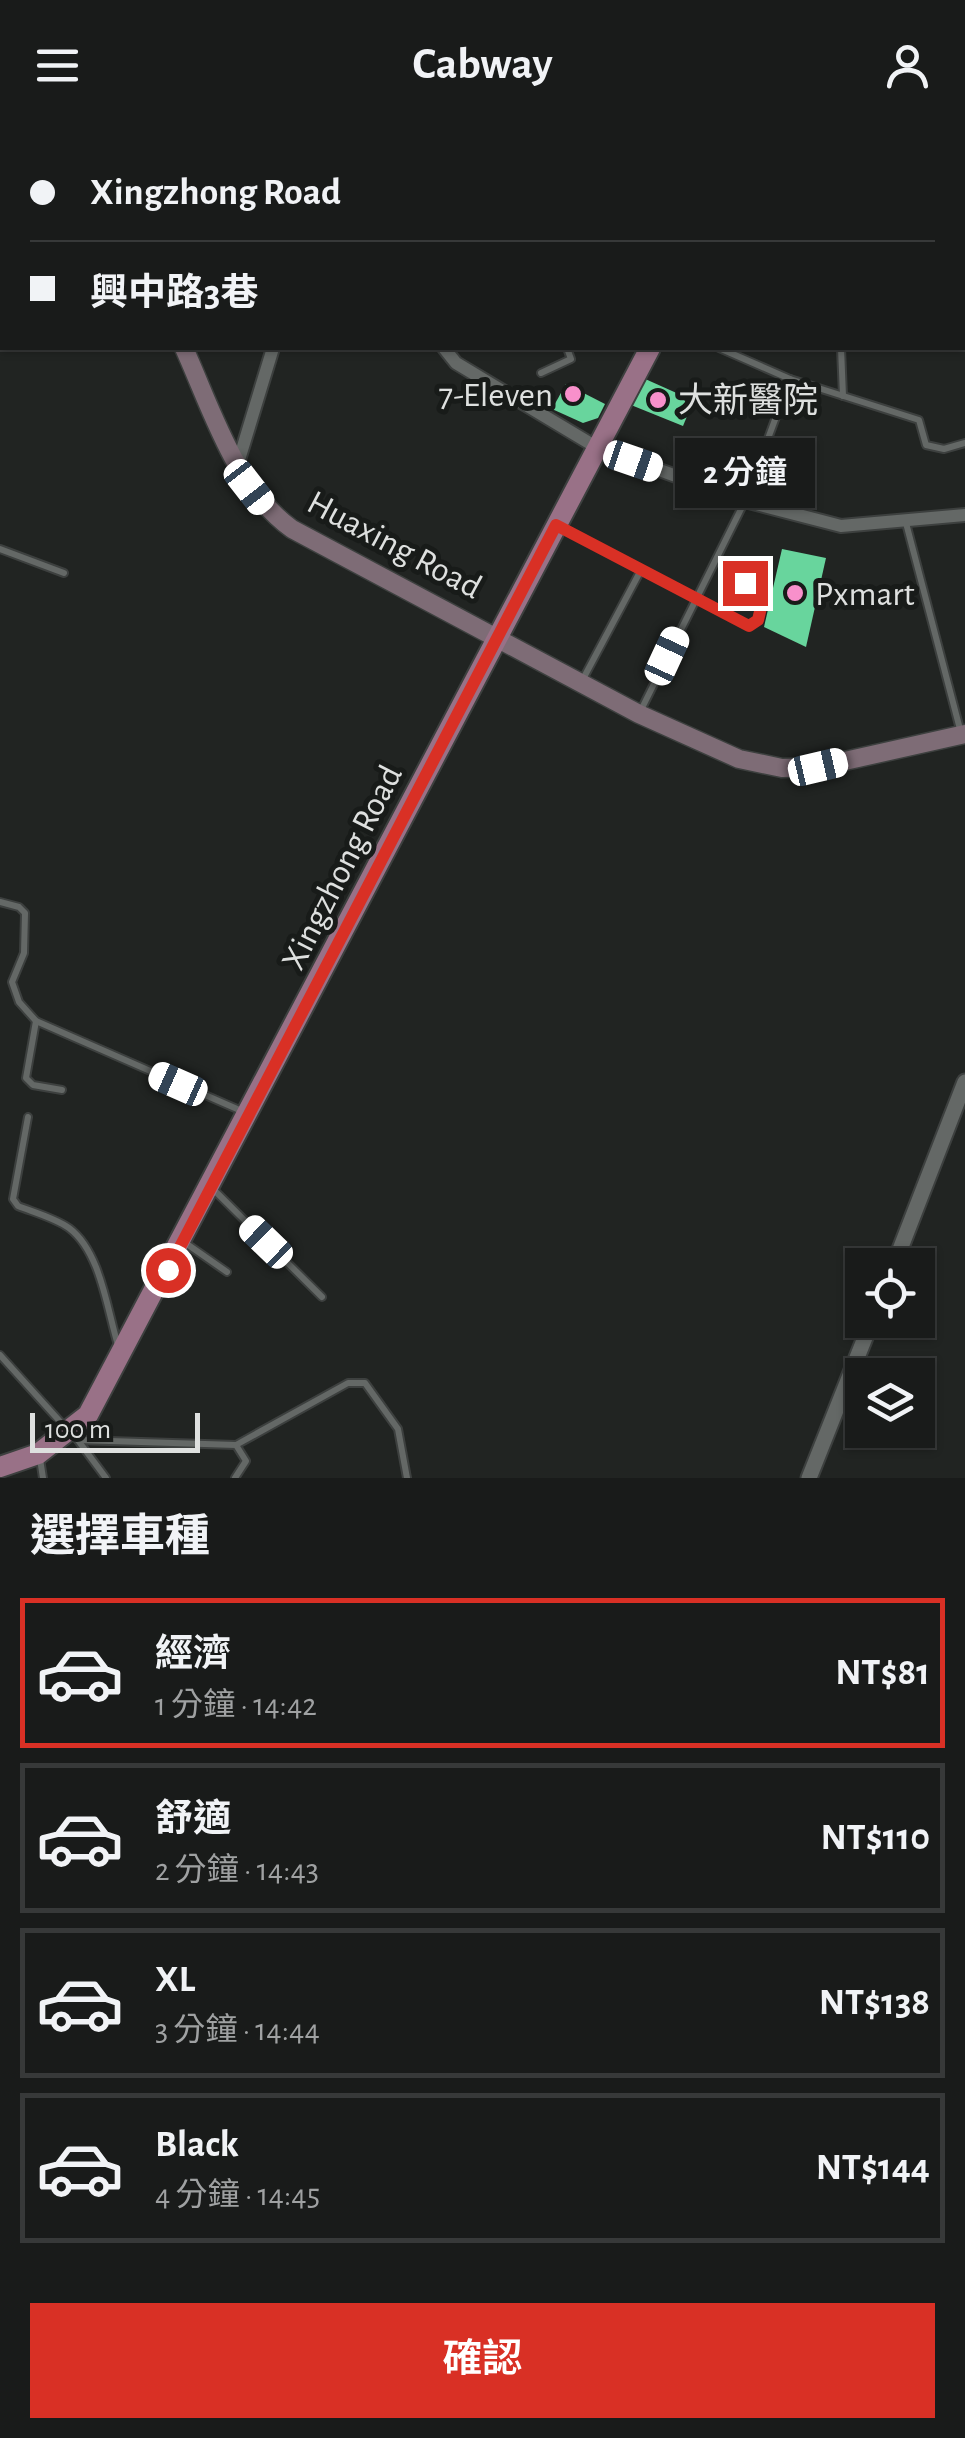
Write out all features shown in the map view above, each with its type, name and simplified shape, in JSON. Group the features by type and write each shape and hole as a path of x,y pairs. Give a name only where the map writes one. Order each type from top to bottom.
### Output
{"main road":[{"name":"Huaxing Road","path":"185,350 238,463 268,512 292,529 498,635 639,714 739,759 782,768 818,767 964,734"},
{"name":"Xingzhong Road","path":"0,1467 74,1436 88,1416 250,1115 649,350"}],"street":[{"path":"238,463 272,350"},
{"path":"446,350 456,363 596,447 746,501 841,526 965,515"},
{"path":"901,1248 965,1082"},
{"path":"809,1478 865,1338"}],"lane":[{"path":"541,373 570,359 568,350"},
{"path":"723,350 790,379 918,420 926,445 944,449 965,443"},
{"path":"841,350 843,396"},
{"path":"639,714 746,501 790,379"},
{"path":"905,521 964,734"},
{"path":"556,525 749,626 758,620 764,595 745,583"},
{"path":"0,549 64,573"},
{"path":"581,683 641,570"},
{"path":"0,902 19,907 25,913 24,953 12,982 19,1002 36,1021 250,1115"},
{"path":"36,1021 26,1078 33,1086 62,1090"},
{"path":"28,1117 13,1198 18,1206 69,1228 81,1242 93,1262 121,1356"},
{"path":"211,1187 322,1296"},
{"path":"183,1242 226,1272"},
{"path":"0,1354 106,1478"},
{"path":"74,1436 236,1445 348,1383 365,1383 398,1429 407,1478"},
{"path":"235,1478 246,1461 236,1445"},
{"path":"38,1454 43,1478"}],"building":[{"name":"大新醫院","path":"643,378 681,395 690,409 683,426 631,405"},
{"name":"7-Eleven","path":"566,384 605,404 598,418 583,423 552,409"},
{"name":"Pxmart","path":"782,549 826,558 806,647 764,627"}],"place":[{"name":"7-Eleven","path":"573,394"},
{"name":"大新醫院","path":"658,400"},
{"name":"Pxmart","path":"795,593"}],"route":[{"path":"168,1270 556,525 749,626 758,620 764,595 745,583"}]}
